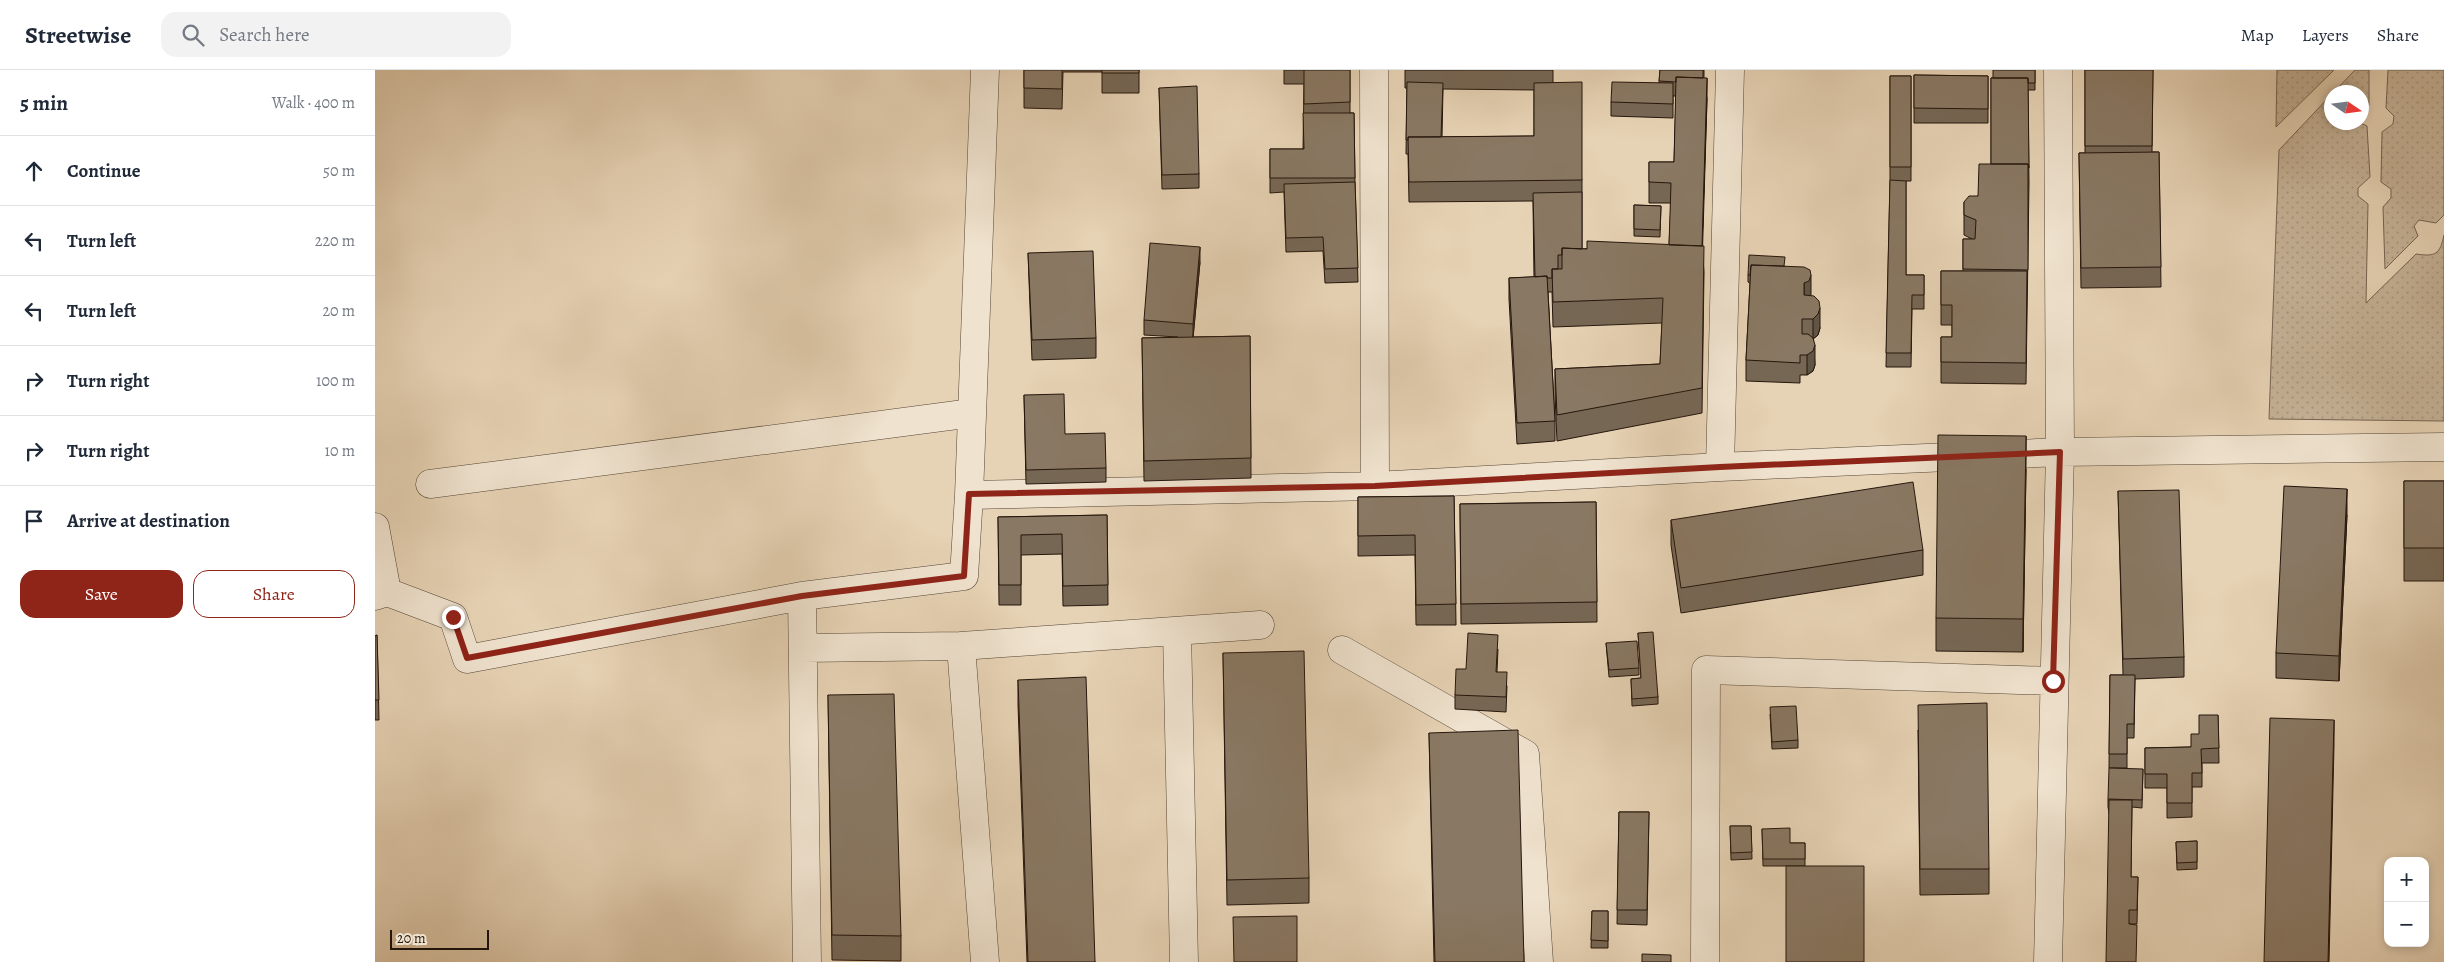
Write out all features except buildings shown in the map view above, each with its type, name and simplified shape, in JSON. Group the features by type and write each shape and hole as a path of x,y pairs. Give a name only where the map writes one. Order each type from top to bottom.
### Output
{"street":[{"path":"375,527 381,594 453,617 467,658 802,596 964,576 969,494 985,70"},
{"path":"1375,70 1375,486"},
{"path":"1720,467 1730,70"},
{"path":"2048,962 2053,681 2060,452 2058,70"},
{"path":"430,484 972,413"},
{"path":"969,494 1375,486 1720,467 2060,452 2444,447"},
{"path":"802,596 807,962"},
{"path":"803,648 961,646 1260,625"},
{"path":"1177,631 1184,962"},
{"path":"961,646 985,962"},
{"path":"1342,650 1525,754 1539,962"},
{"path":"1705,962 1706,670 2053,681"}],"shaded area":[{"path":"2277,70 2334,70 2276,127"},
{"path":"2355,70 2369,70 2369,85 2341,85"},
{"path":"2388,70 2444,70 2444,215 2436,223 2419,220 2414,226 2418,236 2385,269 2383,207 2391,198 2391,189 2381,182 2382,132 2393,124 2394,116 2386,108"},
{"path":"2324,102 2324,130 2367,130 2370,177 2358,188 2358,196 2368,204 2366,303 2416,254 2428,255 2436,253 2441,246 2444,235 2444,421 2269,419 2279,150"}],"route":[{"path":"453,617 467,658 802,596 964,576 969,494 1375,486 1720,467 2060,452 2053,681"}]}
